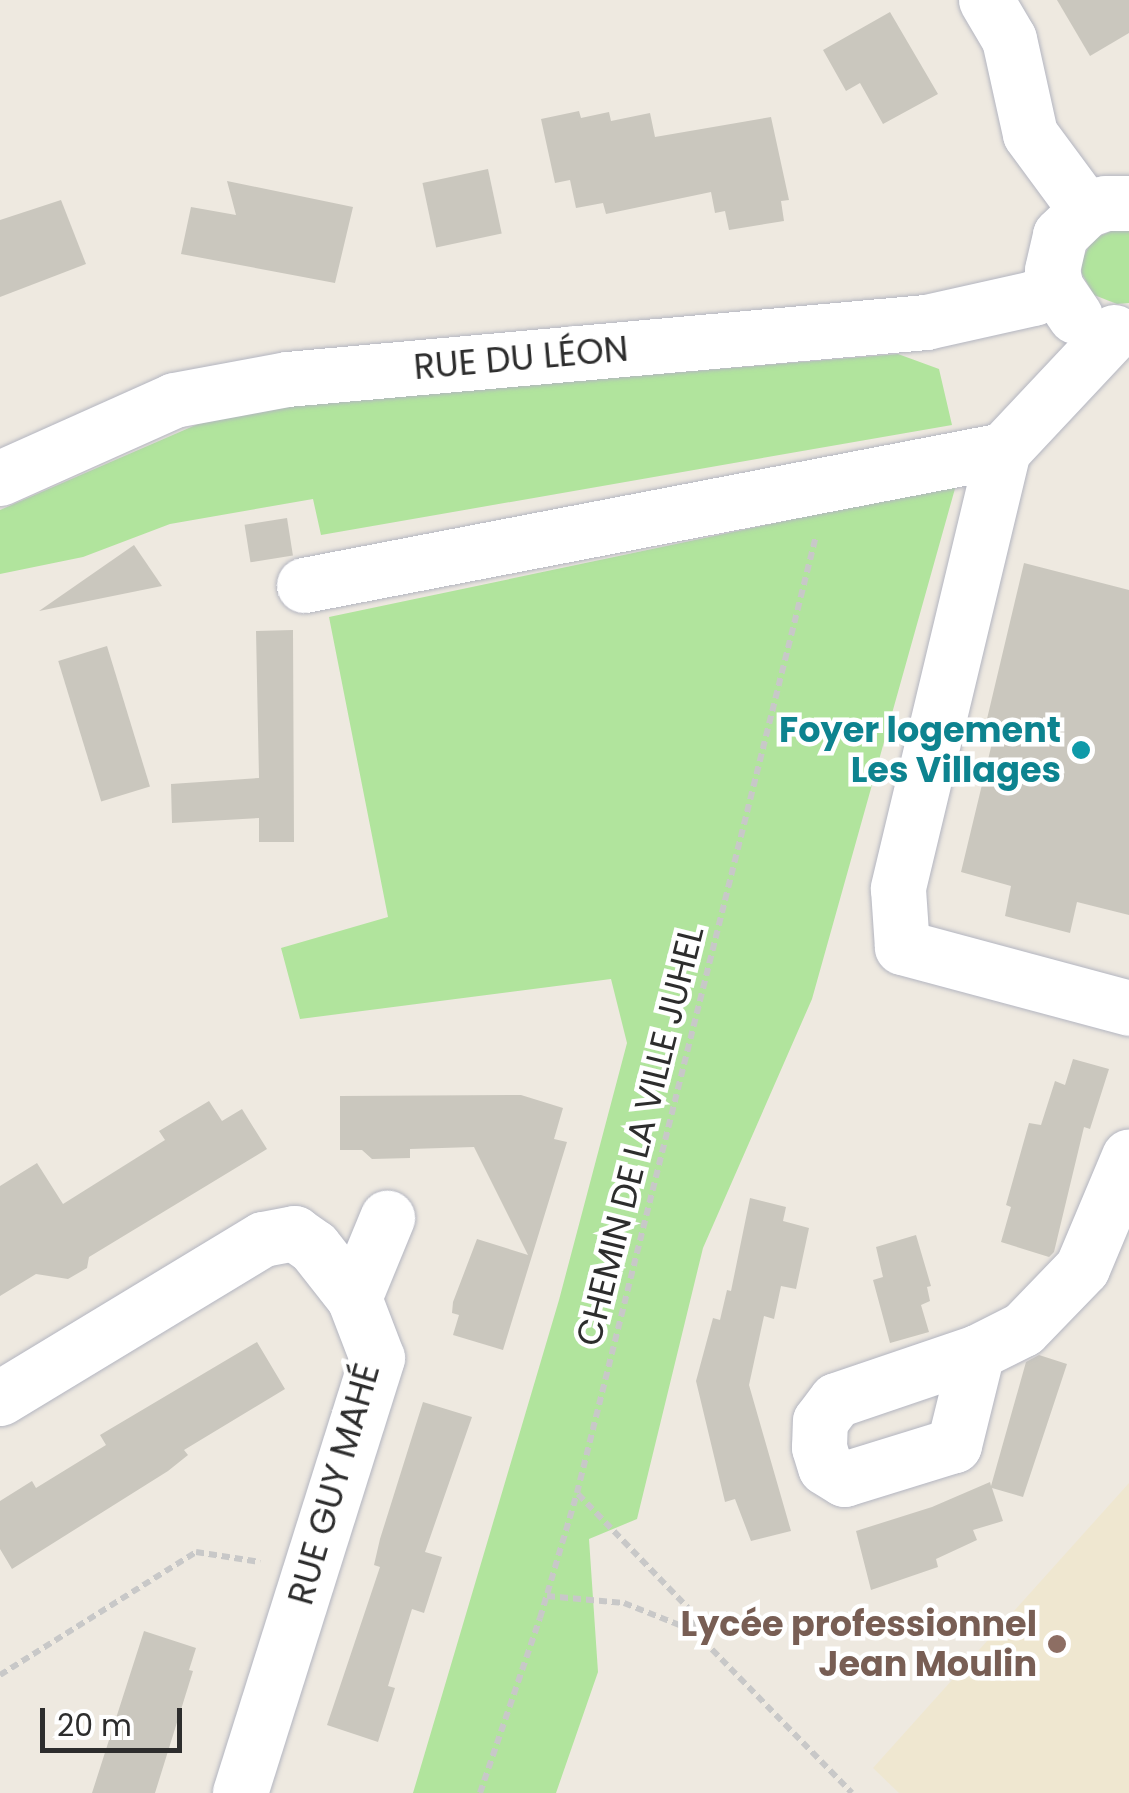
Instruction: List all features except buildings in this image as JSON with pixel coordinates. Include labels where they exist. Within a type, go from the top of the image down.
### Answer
[{"type":"street","points":[[986,0],[1009,39],[1030,134],[1108,207],[1072,220],[1054,252],[1056,288],[1078,318],[1121,331],[1002,450],[898,889],[902,947],[1129,1008]]},
{"type":"street","name":"RUE DU LÉON","points":[[0,478],[174,400],[287,379],[926,322],[1033,298],[1056,288]]},
{"type":"street","points":[[304,584],[1002,450]]},
{"type":"street","points":[[977,1352],[1022,1328],[1082,1268],[1129,1156]]},
{"type":"street","points":[[354,1298],[386,1218]]},
{"type":"street","name":"RUE GUY MAHÉ","points":[[0,1398],[263,1239],[294,1233],[314,1247],[354,1298],[378,1358],[240,1793]]},
{"type":"path","name":"CHEMIN DE LA VILLE JUHEL","points":[[480,1793],[547,1596],[577,1493],[828,486]]},
{"type":"path","points":[[577,1493],[688,1608],[694,1630]]},
{"type":"path","points":[[0,1675],[196,1552],[310,1570]]},
{"type":"path","points":[[547,1596],[624,1603],[694,1630],[852,1793]]},
{"type":"shaded area","name":"Lycée professionnel Jean Moulin","points":[[1129,1483],[1129,1793],[899,1793],[873,1768]]},
{"type":"green space","points":[[1116,229],[1129,231],[1129,303],[1117,304],[1094,295],[1082,274],[1081,261],[1093,239]]},
{"type":"green space","points":[[898,354],[939,369],[952,425],[321,535],[313,499],[170,524],[83,557],[0,574],[0,510],[205,421],[296,404]]},
{"type":"green space","points":[[956,485],[812,999],[703,1248],[637,1519],[589,1539],[598,1672],[556,1793],[413,1793],[559,1300],[627,1043],[611,979],[300,1019],[281,948],[388,917],[329,617]]},
{"type":"place","name":"Foyer logement Les Villages","points":[[1081,750]]},
{"type":"place","name":"Lycée professionnel Jean Moulin","points":[[1057,1644]]}]
